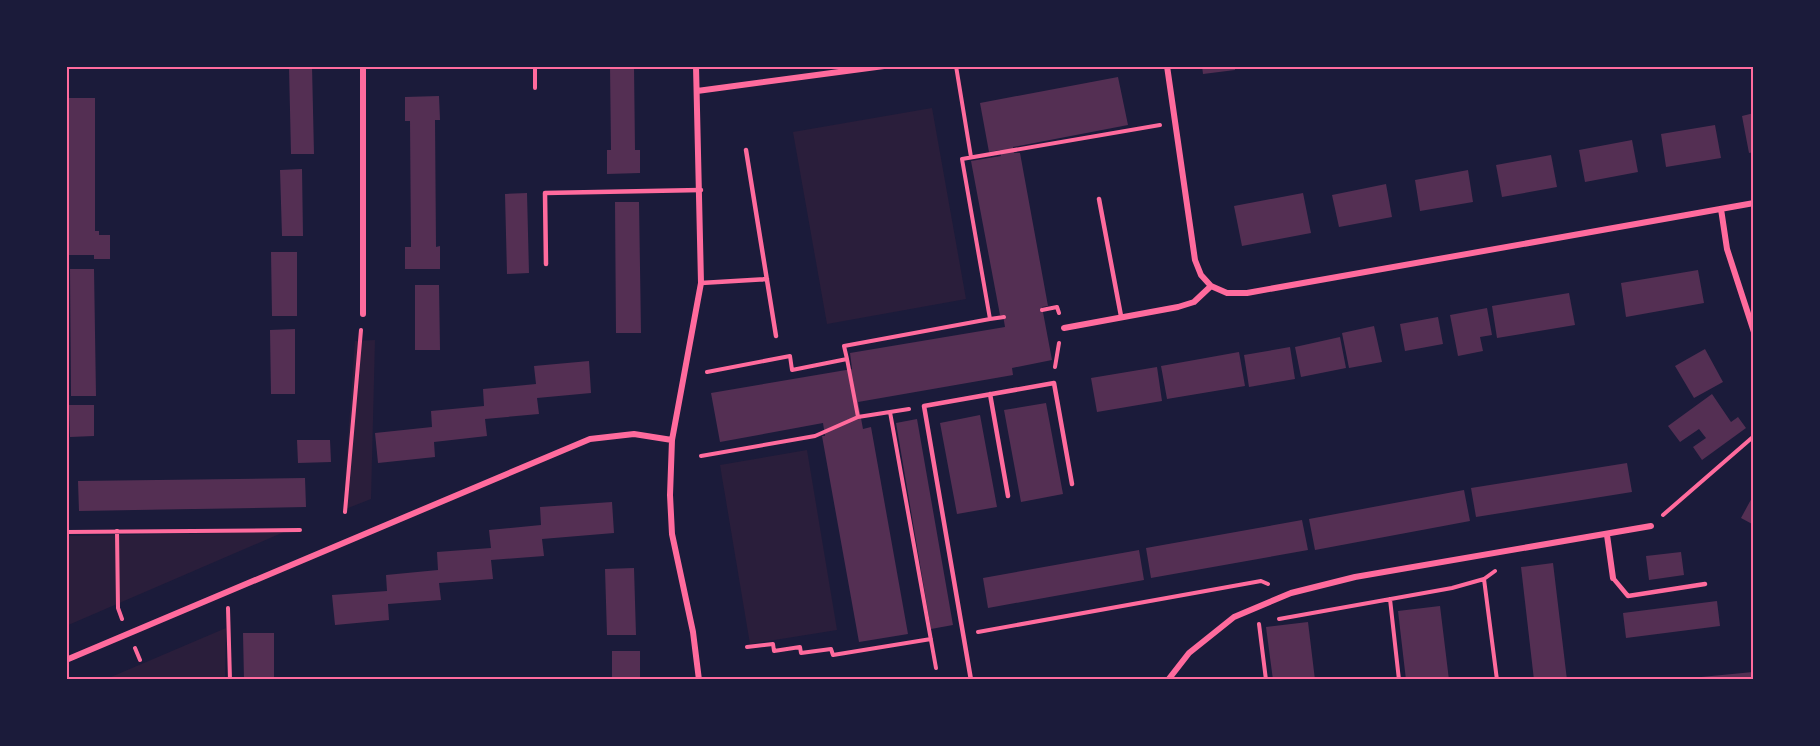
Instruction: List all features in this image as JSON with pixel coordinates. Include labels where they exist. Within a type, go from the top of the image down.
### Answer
[{"type":"street","points":[[363,66],[363,314]]},
{"type":"street","points":[[696,66],[701,190],[701,283],[672,440],[670,495],[672,534],[693,632],[699,680]]},
{"type":"street","points":[[697,91],[884,66]]},
{"type":"street","points":[[1167,66],[1195,260],[1201,275],[1211,286],[1227,293],[1247,293],[1754,203]]},
{"type":"street","points":[[1721,209],[1727,249],[1754,332]]},
{"type":"street","points":[[1064,328],[1194,302],[1211,286]]},
{"type":"street","points":[[66,660],[590,439],[634,434],[672,440]]},
{"type":"street","points":[[1168,680],[1189,653],[1234,617],[1291,593],[1354,578],[1651,526]]},
{"type":"street","points":[[1606,535],[1613,578]]},
{"type":"lane","points":[[746,150],[776,336]]},
{"type":"lane","points":[[546,264],[545,193],[701,190]]},
{"type":"lane","points":[[1099,199],[1120,316]]},
{"type":"lane","points":[[701,283],[767,279]]},
{"type":"lane","points":[[971,680],[924,406],[1054,383],[1072,484]]},
{"type":"lane","points":[[990,394],[1008,496]]},
{"type":"lane","points":[[1613,578],[1628,596],[1705,584]]},
{"type":"path","points":[[535,66],[535,88]]},
{"type":"path","points":[[956,66],[971,157]]},
{"type":"path","points":[[990,319],[962,159],[1176,122]]},
{"type":"path","points":[[345,512],[363,314]]},
{"type":"path","points":[[858,417],[844,346],[1004,317]]},
{"type":"path","points":[[1054,383],[1056,355],[1064,328]]},
{"type":"path","points":[[707,372],[790,356],[792,370],[847,358]]},
{"type":"path","points":[[701,456],[815,436],[858,417],[924,406]]},
{"type":"path","points":[[890,412],[936,668]]},
{"type":"path","points":[[1651,526],[1754,436]]},
{"type":"path","points":[[66,532],[300,530]]},
{"type":"path","points":[[117,531],[118,608],[128,634]]},
{"type":"path","points":[[1252,625],[1484,579],[1525,548]]},
{"type":"path","points":[[1484,579],[1497,680]]},
{"type":"path","points":[[963,635],[1261,581],[1291,593]]},
{"type":"path","points":[[226,592],[230,680]]},
{"type":"path","points":[[1390,599],[1399,680]]},
{"type":"path","points":[[1259,623],[1266,680]]},
{"type":"path","points":[[747,647],[773,644],[774,651],[800,647],[801,653],[831,649],[833,655],[931,639]]},
{"type":"shaded area","points":[[932,108],[966,299],[827,324],[793,132]]},
{"type":"shaded area","points":[[375,340],[371,499],[343,510],[355,341]]},
{"type":"shaded area","points":[[807,450],[837,630],[750,644],[720,465]]},
{"type":"shaded area","points":[[284,532],[66,626],[66,536]]},
{"type":"shaded area","points":[[226,628],[225,680],[104,680]]},
{"type":"building","points":[[289,66],[312,66],[314,154],[291,154]]},
{"type":"building","points":[[610,66],[634,66],[635,150],[640,150],[640,173],[607,174],[607,150],[611,150]]},
{"type":"building","points":[[1202,66],[1235,66],[1235,70],[1203,74]]},
{"type":"building","points":[[1118,77],[1128,125],[1013,147],[1014,153],[1020,153],[1048,306],[1042,307],[1052,360],[1012,368],[1013,375],[858,402],[863,429],[871,427],[908,634],[859,642],[822,436],[825,436],[823,423],[720,442],[711,393],[852,369],[850,353],[1005,327],[1003,315],[1000,315],[971,161],[1001,156],[1000,150],[989,152],[980,103]]},
{"type":"building","points":[[439,96],[440,120],[435,120],[436,247],[440,246],[440,269],[405,269],[405,247],[411,247],[410,121],[405,121],[405,97]]},
{"type":"building","points":[[69,98],[95,98],[95,231],[99,231],[99,235],[110,235],[110,259],[94,259],[94,255],[66,255],[66,232],[69,232]]},
{"type":"building","points":[[1754,113],[1754,152],[1749,153],[1742,116]]},
{"type":"building","points":[[1715,125],[1721,158],[1666,167],[1661,134]]},
{"type":"building","points":[[1632,140],[1638,172],[1585,182],[1579,150]]},
{"type":"building","points":[[1551,155],[1557,187],[1502,197],[1496,165]]},
{"type":"building","points":[[302,169],[303,236],[282,236],[280,170]]},
{"type":"building","points":[[1468,170],[1473,202],[1420,211],[1415,180]]},
{"type":"building","points":[[1386,184],[1392,217],[1339,227],[1332,195]]},
{"type":"building","points":[[527,193],[529,273],[507,274],[505,194]]},
{"type":"building","points":[[1303,193],[1311,233],[1242,246],[1234,206]]},
{"type":"building","points":[[615,202],[639,202],[641,333],[616,333]]},
{"type":"building","points":[[271,252],[297,252],[297,316],[272,316]]},
{"type":"building","points":[[70,269],[94,269],[96,396],[71,396]]},
{"type":"building","points":[[1698,270],[1704,303],[1626,317],[1621,283]]},
{"type":"building","points":[[415,285],[439,285],[440,350],[415,350]]},
{"type":"building","points":[[1569,293],[1575,325],[1497,338],[1492,306]]},
{"type":"building","points":[[1487,308],[1492,335],[1480,337],[1483,351],[1458,356],[1450,315]]},
{"type":"building","points":[[1438,317],[1443,344],[1405,351],[1400,324]]},
{"type":"building","points":[[1374,326],[1382,362],[1349,368],[1342,333]]},
{"type":"building","points":[[295,329],[295,394],[271,394],[270,330]]},
{"type":"building","points":[[1340,337],[1346,368],[1301,377],[1295,347]]},
{"type":"building","points":[[1290,347],[1295,379],[1249,387],[1244,355]]},
{"type":"building","points":[[1705,349],[1723,382],[1694,398],[1675,366]]},
{"type":"building","points":[[1239,352],[1245,386],[1167,399],[1161,366]]},
{"type":"building","points":[[589,361],[591,393],[537,398],[539,414],[485,419],[487,436],[434,442],[435,457],[378,463],[375,433],[432,427],[431,411],[484,406],[483,389],[536,384],[534,366]]},
{"type":"building","points":[[1157,367],[1162,401],[1097,412],[1091,378]]},
{"type":"building","points":[[1712,394],[1731,422],[1738,417],[1746,428],[1702,460],[1693,447],[1706,438],[1699,429],[1680,442],[1668,426]]},
{"type":"building","points":[[1046,403],[1063,494],[1021,502],[1004,410]]},
{"type":"building","points":[[69,405],[94,405],[94,436],[70,437]]},
{"type":"building","points":[[980,415],[997,507],[957,514],[940,423]]},
{"type":"building","points":[[917,419],[953,625],[931,629],[896,423]]},
{"type":"building","points":[[297,440],[330,440],[331,462],[298,463]]},
{"type":"building","points":[[1627,463],[1632,492],[1476,517],[1471,488]]},
{"type":"building","points":[[305,478],[306,507],[79,511],[78,481]]},
{"type":"building","points":[[1464,490],[1470,521],[1315,550],[1309,519]]},
{"type":"building","points":[[1754,494],[1754,525],[1741,518]]},
{"type":"building","points":[[612,502],[614,533],[542,539],[544,556],[491,560],[493,579],[439,583],[441,600],[388,604],[389,620],[335,625],[332,595],[387,591],[386,575],[438,570],[437,552],[491,548],[489,530],[541,525],[540,507]]},
{"type":"building","points":[[1302,520],[1308,550],[1151,578],[1146,548]]},
{"type":"building","points":[[1139,550],[1144,580],[988,608],[983,578]]},
{"type":"building","points":[[1681,552],[1684,575],[1649,580],[1646,556]]},
{"type":"building","points":[[1553,563],[1567,680],[1534,680],[1521,567]]},
{"type":"building","points":[[634,568],[636,635],[607,635],[605,569]]},
{"type":"building","points":[[1717,601],[1720,626],[1626,638],[1623,613]]},
{"type":"building","points":[[1440,606],[1449,680],[1406,680],[1398,611]]},
{"type":"building","points":[[1308,622],[1315,680],[1273,680],[1266,627]]},
{"type":"building","points":[[243,633],[274,633],[274,680],[244,680]]},
{"type":"building","points":[[612,651],[640,651],[640,680],[612,680]]},
{"type":"building","points":[[1753,672],[1754,680],[1691,680],[1691,678]]}]
